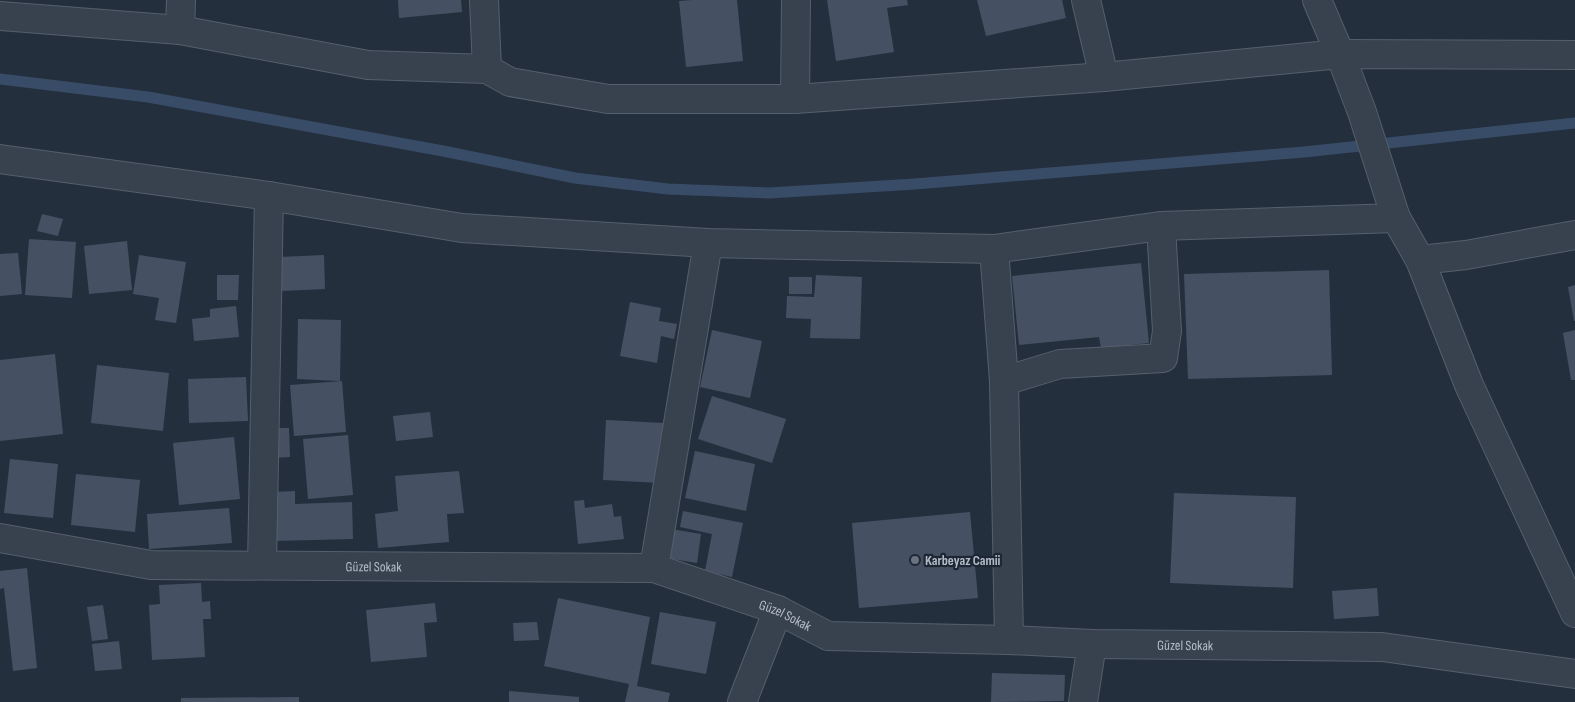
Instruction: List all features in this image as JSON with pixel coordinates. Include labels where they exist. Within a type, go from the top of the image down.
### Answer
[{"type":"street","points":[[180,0],[180,30]]},
{"type":"street","points":[[484,0],[487,69]]},
{"type":"street","points":[[795,99],[796,0]]},
{"type":"street","points":[[1086,0],[1104,77]]},
{"type":"street","points":[[1317,0],[1362,112],[1396,218],[1420,260],[1469,385],[1575,613]]},
{"type":"street","points":[[0,16],[180,30],[368,65],[487,69],[510,82],[608,99],[795,99],[1104,77],[1340,54],[1575,55]]},
{"type":"street","points":[[0,159],[269,196],[462,228],[708,243],[994,249],[1161,226],[1396,218]]},
{"type":"street","points":[[262,565],[269,196]]},
{"type":"street","points":[[1004,382],[1060,364],[1163,358],[1167,331],[1161,226]]},
{"type":"street","points":[[1420,260],[1466,255],[1575,235]]},
{"type":"street","points":[[654,568],[708,243]]},
{"type":"street","points":[[994,249],[1004,382],[1010,640]]},
{"type":"street","name":"Güzel Sokak","points":[[0,538],[151,565],[654,568],[778,610],[828,636],[1010,640],[1092,644],[1382,647],[1575,674]]},
{"type":"street","points":[[742,702],[778,610]]},
{"type":"street","points":[[1083,702],[1092,644]]},
{"type":"building","points":[[398,0],[461,0],[462,12],[399,18]]},
{"type":"building","points":[[737,0],[743,61],[686,67],[679,1]]},
{"type":"building","points":[[827,0],[907,0],[908,5],[887,8],[894,52],[836,61]]},
{"type":"building","points":[[977,0],[1062,0],[1066,18],[986,36]]},
{"type":"building","points":[[42,214],[63,219],[58,236],[37,231]]},
{"type":"building","points":[[29,239],[76,242],[72,298],[25,295]]},
{"type":"building","points":[[127,241],[132,290],[89,294],[84,246]]},
{"type":"building","points":[[18,253],[22,294],[0,296],[0,254]]},
{"type":"building","points":[[139,255],[186,262],[176,323],[155,320],[159,298],[133,294]]},
{"type":"building","points":[[324,255],[325,289],[281,291],[280,257]]},
{"type":"building","points":[[1141,263],[1149,343],[1101,348],[1099,337],[1019,345],[1012,276]]},
{"type":"building","points":[[1329,270],[1332,375],[1188,379],[1184,274]]},
{"type":"building","points":[[217,275],[239,275],[238,300],[217,300]]},
{"type":"building","points":[[816,275],[862,277],[860,339],[810,338],[811,319],[786,318],[787,296],[814,297]]},
{"type":"building","points":[[789,277],[812,277],[812,294],[789,294]]},
{"type":"building","points":[[1575,285],[1575,321],[1574,321],[1568,287]]},
{"type":"building","points":[[630,302],[661,308],[659,321],[677,324],[674,339],[661,336],[657,363],[620,356]]},
{"type":"building","points":[[236,306],[239,337],[194,341],[192,319],[210,317],[210,309]]},
{"type":"building","points":[[298,319],[341,320],[340,381],[297,379]]},
{"type":"building","points":[[712,330],[762,341],[750,398],[700,387]]},
{"type":"building","points":[[1575,330],[1575,380],[1571,380],[1563,333]]},
{"type":"building","points":[[55,354],[63,434],[0,441],[0,360]]},
{"type":"building","points":[[97,365],[169,373],[163,431],[91,423]]},
{"type":"building","points":[[246,377],[248,421],[189,423],[188,379]]},
{"type":"building","points":[[342,381],[346,432],[294,436],[290,385]]},
{"type":"building","points":[[712,396],[786,419],[772,463],[698,439]]},
{"type":"building","points":[[430,412],[433,437],[396,441],[393,416]]},
{"type":"building","points":[[606,420],[664,423],[661,483],[603,480]]},
{"type":"building","points":[[270,428],[289,428],[290,457],[271,458]]},
{"type":"building","points":[[348,435],[353,495],[308,499],[303,439]]},
{"type":"building","points":[[234,437],[240,499],[179,505],[173,443]]},
{"type":"building","points":[[695,451],[755,464],[746,511],[685,498]]},
{"type":"building","points":[[10,459],[58,464],[53,518],[4,513]]},
{"type":"building","points":[[459,471],[464,513],[447,514],[449,542],[378,548],[375,514],[398,511],[395,476]]},
{"type":"building","points":[[76,474],[140,480],[135,532],[71,525]]},
{"type":"building","points":[[295,491],[295,504],[352,502],[353,539],[274,541],[273,492]]},
{"type":"building","points":[[1174,493],[1296,497],[1293,588],[1170,583]]},
{"type":"building","points":[[584,500],[585,508],[612,504],[614,517],[621,516],[624,539],[578,544],[574,501]]},
{"type":"building","points":[[229,508],[232,543],[149,549],[147,514]]},
{"type":"building","points":[[683,511],[743,523],[732,577],[705,571],[712,534],[680,527]]},
{"type":"building","name":"Karbeyaz Camii","points":[[970,512],[978,598],[859,608],[852,523]]},
{"type":"building","points":[[671,529],[701,534],[697,563],[666,558]]},
{"type":"building","points":[[27,568],[37,668],[13,671],[4,588],[0,589],[0,571]]},
{"type":"building","points":[[201,583],[202,602],[210,601],[211,619],[203,619],[205,657],[152,660],[149,605],[160,604],[159,585]]},
{"type":"building","points":[[1377,588],[1379,616],[1334,619],[1332,591]]},
{"type":"building","points":[[558,598],[650,617],[637,686],[670,693],[668,702],[625,702],[629,684],[544,666]]},
{"type":"building","points":[[435,603],[437,622],[424,623],[427,657],[371,662],[366,610]]},
{"type":"building","points":[[103,605],[108,639],[92,641],[87,607]]},
{"type":"building","points":[[660,612],[716,622],[706,674],[651,664]]},
{"type":"building","points":[[537,622],[539,640],[514,641],[513,623]]},
{"type":"building","points":[[119,641],[122,669],[95,671],[92,644]]},
{"type":"building","points":[[992,673],[1065,675],[1064,701],[991,702]]},
{"type":"building","points":[[509,691],[579,697],[579,702],[509,702]]},
{"type":"building","points":[[299,697],[299,702],[181,702],[181,698]]},
{"type":"waterway","points":[[0,79],[148,97],[443,151],[575,178],[668,189],[769,193],[915,184],[1304,152],[1575,123]]},
{"type":"place","name":"Karbeyaz Camii","points":[[915,560]]}]
